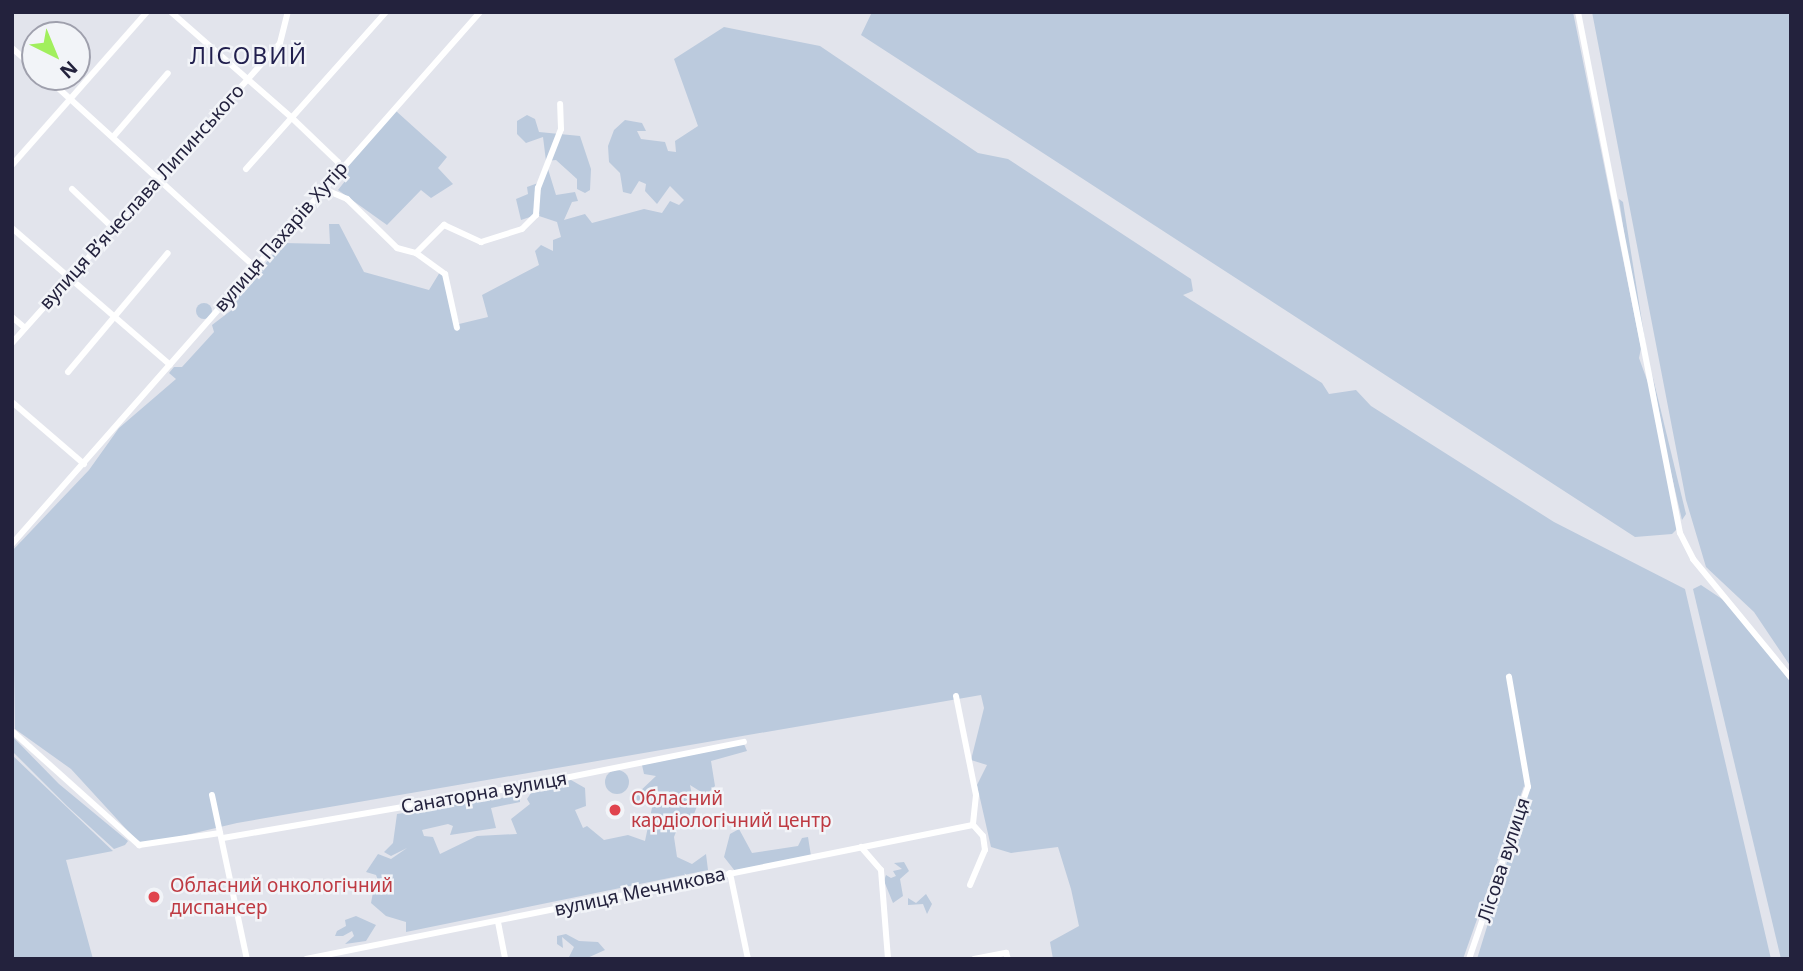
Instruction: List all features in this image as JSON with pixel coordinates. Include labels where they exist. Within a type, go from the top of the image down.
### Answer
[{"type":"street","points":[[12,165],[147,12]]},
{"type":"street","points":[[171,12],[291,117],[338,162],[339,169]]},
{"type":"street","name":"вулиця Вʼячеслава Липинського","points":[[12,343],[280,43],[288,12]]},
{"type":"street","points":[[246,169],[386,12]]},
{"type":"street","name":"вулиця Пахарів Хутір","points":[[12,544],[326,190],[339,169],[480,12]]},
{"type":"street","points":[[1578,12],[1681,533],[1693,559],[1791,678]]},
{"type":"street","points":[[113,137],[168,73]]},
{"type":"street","points":[[62,91],[256,268]]},
{"type":"street","points":[[416,253],[444,225],[481,242],[532,222],[538,188],[561,129],[560,104]]},
{"type":"street","points":[[72,190],[114,229]]},
{"type":"street","points":[[326,190],[347,199],[397,248],[416,253],[442,269],[457,328]]},
{"type":"street","points":[[12,228],[170,365]]},
{"type":"street","points":[[68,372],[168,253]]},
{"type":"street","points":[[12,317],[25,328]]},
{"type":"street","points":[[12,402],[84,464]]},
{"type":"street","name":"Лісова вулиця","points":[[1469,959],[1528,787],[1509,677]]},
{"type":"street","points":[[956,696],[976,796],[973,825],[983,835],[985,850],[970,885]]},
{"type":"street","name":"Санаторна вулиця","points":[[12,731],[119,830],[144,847],[545,782],[744,742]]},
{"type":"street","points":[[212,794],[247,959]]},
{"type":"street","name":"вулиця Мечникова","points":[[306,959],[973,825]]},
{"type":"street","points":[[861,847],[881,870],[888,959]]},
{"type":"street","points":[[730,873],[748,959]]},
{"type":"street","points":[[498,922],[505,959]]},
{"type":"street","points":[[974,959],[1007,956]]},
{"type":"shaded area","points":[[872,12],[1573,12],[1641,348],[1639,358],[1651,391],[1677,529],[1672,534],[1635,537],[861,35]]},
{"type":"shaded area","points":[[1592,12],[1791,12],[1791,667],[1754,612],[1706,567],[1686,500]]},
{"type":"shaded area","points":[[724,27],[820,46],[978,153],[1008,159],[1191,279],[1193,291],[1183,295],[1322,383],[1329,394],[1356,390],[1371,406],[1554,522],[1685,589],[1771,959],[1477,959],[1528,794],[1524,786],[1463,959],[1053,959],[1050,942],[1079,926],[1071,889],[1058,847],[1011,853],[991,847],[977,785],[987,765],[971,760],[984,708],[981,695],[237,823],[144,845],[138,842],[71,769],[15,729],[12,551],[89,470],[119,428],[176,379],[169,373],[174,367],[182,367],[214,332],[212,325],[237,306],[234,300],[283,243],[330,244],[329,224],[339,224],[364,272],[429,290],[440,272],[445,274],[459,324],[488,317],[482,295],[539,265],[535,251],[541,245],[553,251],[553,240],[561,237],[557,222],[536,215],[521,220],[516,199],[528,194],[527,187],[538,183],[548,169],[556,195],[575,192],[578,201],[572,202],[564,220],[585,214],[592,223],[644,209],[662,213],[670,201],[679,205],[684,200],[670,186],[657,204],[645,191],[646,184],[639,181],[631,194],[623,192],[620,173],[609,162],[608,146],[614,130],[625,120],[642,123],[646,131],[637,131],[641,139],[665,142],[668,151],[676,152],[675,141],[698,126],[674,59]]},
{"type":"shaded area","points":[[396,111],[447,157],[438,168],[453,184],[431,198],[421,190],[387,225],[338,190],[349,176],[341,173]]},
{"type":"shaded area","points":[[527,115],[535,119],[539,132],[580,136],[591,169],[590,190],[585,193],[577,189],[577,179],[556,160],[546,161],[543,137],[526,143],[517,134],[517,121]]},
{"type":"shaded area","points":[[1619,199],[1623,202],[1650,372],[1628,259]]},
{"type":"shaded area","points":[[204,303],[212,311],[204,319],[196,311]]},
{"type":"shaded area","points":[[1652,374],[1686,514],[1682,520],[1668,460]]},
{"type":"shaded area","points":[[1701,585],[1731,605],[1791,681],[1791,959],[1781,959],[1693,589]]},
{"type":"shaded area","points":[[12,736],[59,784],[128,841],[125,845],[114,849],[67,806],[12,751]]},
{"type":"shaded area","points":[[744,744],[747,751],[711,761],[715,786],[706,795],[690,785],[692,795],[699,801],[694,814],[681,819],[674,837],[677,857],[692,864],[706,854],[708,870],[406,932],[406,922],[386,916],[371,903],[374,887],[380,885],[376,875],[366,872],[378,854],[391,859],[407,848],[391,856],[384,852],[393,843],[397,814],[520,795],[520,802],[491,808],[496,828],[450,835],[453,826],[448,824],[422,830],[424,836],[433,837],[440,854],[477,836],[517,834],[511,819],[530,804],[527,799],[535,787],[571,780],[585,788],[586,806],[575,810],[583,828],[587,826],[604,840],[628,835],[645,841],[653,803],[635,800],[636,795],[656,776],[644,774],[642,765]]},
{"type":"shaded area","points":[[12,755],[113,851],[66,860],[93,959],[12,959]]},
{"type":"shaded area","points":[[617,770],[626,773],[629,782],[626,791],[617,794],[608,791],[605,782],[608,773]]},
{"type":"shaded area","points":[[739,829],[752,853],[798,846],[802,838],[808,837],[811,856],[735,871],[724,857],[730,834]]},
{"type":"shaded area","points":[[904,862],[909,871],[900,879],[903,896],[893,903],[884,881],[886,875],[891,878],[896,876],[893,871],[902,869],[894,863]]},
{"type":"shaded area","points":[[926,894],[932,904],[927,914],[923,904],[908,905],[908,898],[916,903]]},
{"type":"shaded area","points":[[356,916],[376,925],[366,941],[345,944],[354,936],[352,931],[343,936],[335,936],[337,931],[346,926],[345,920]]},
{"type":"shaded area","points":[[566,934],[579,941],[598,942],[605,950],[585,959],[568,959],[574,947],[562,937],[563,948],[557,944],[557,936]]},
{"type":"place","name":"Обласний кардіологічний центр","points":[[615,810]]},
{"type":"place","name":"Обласний онкологічний диспансер","points":[[154,897]]},
{"type":"district","name":"ЛІСОВИЙ","points":[[249,55]]}]
